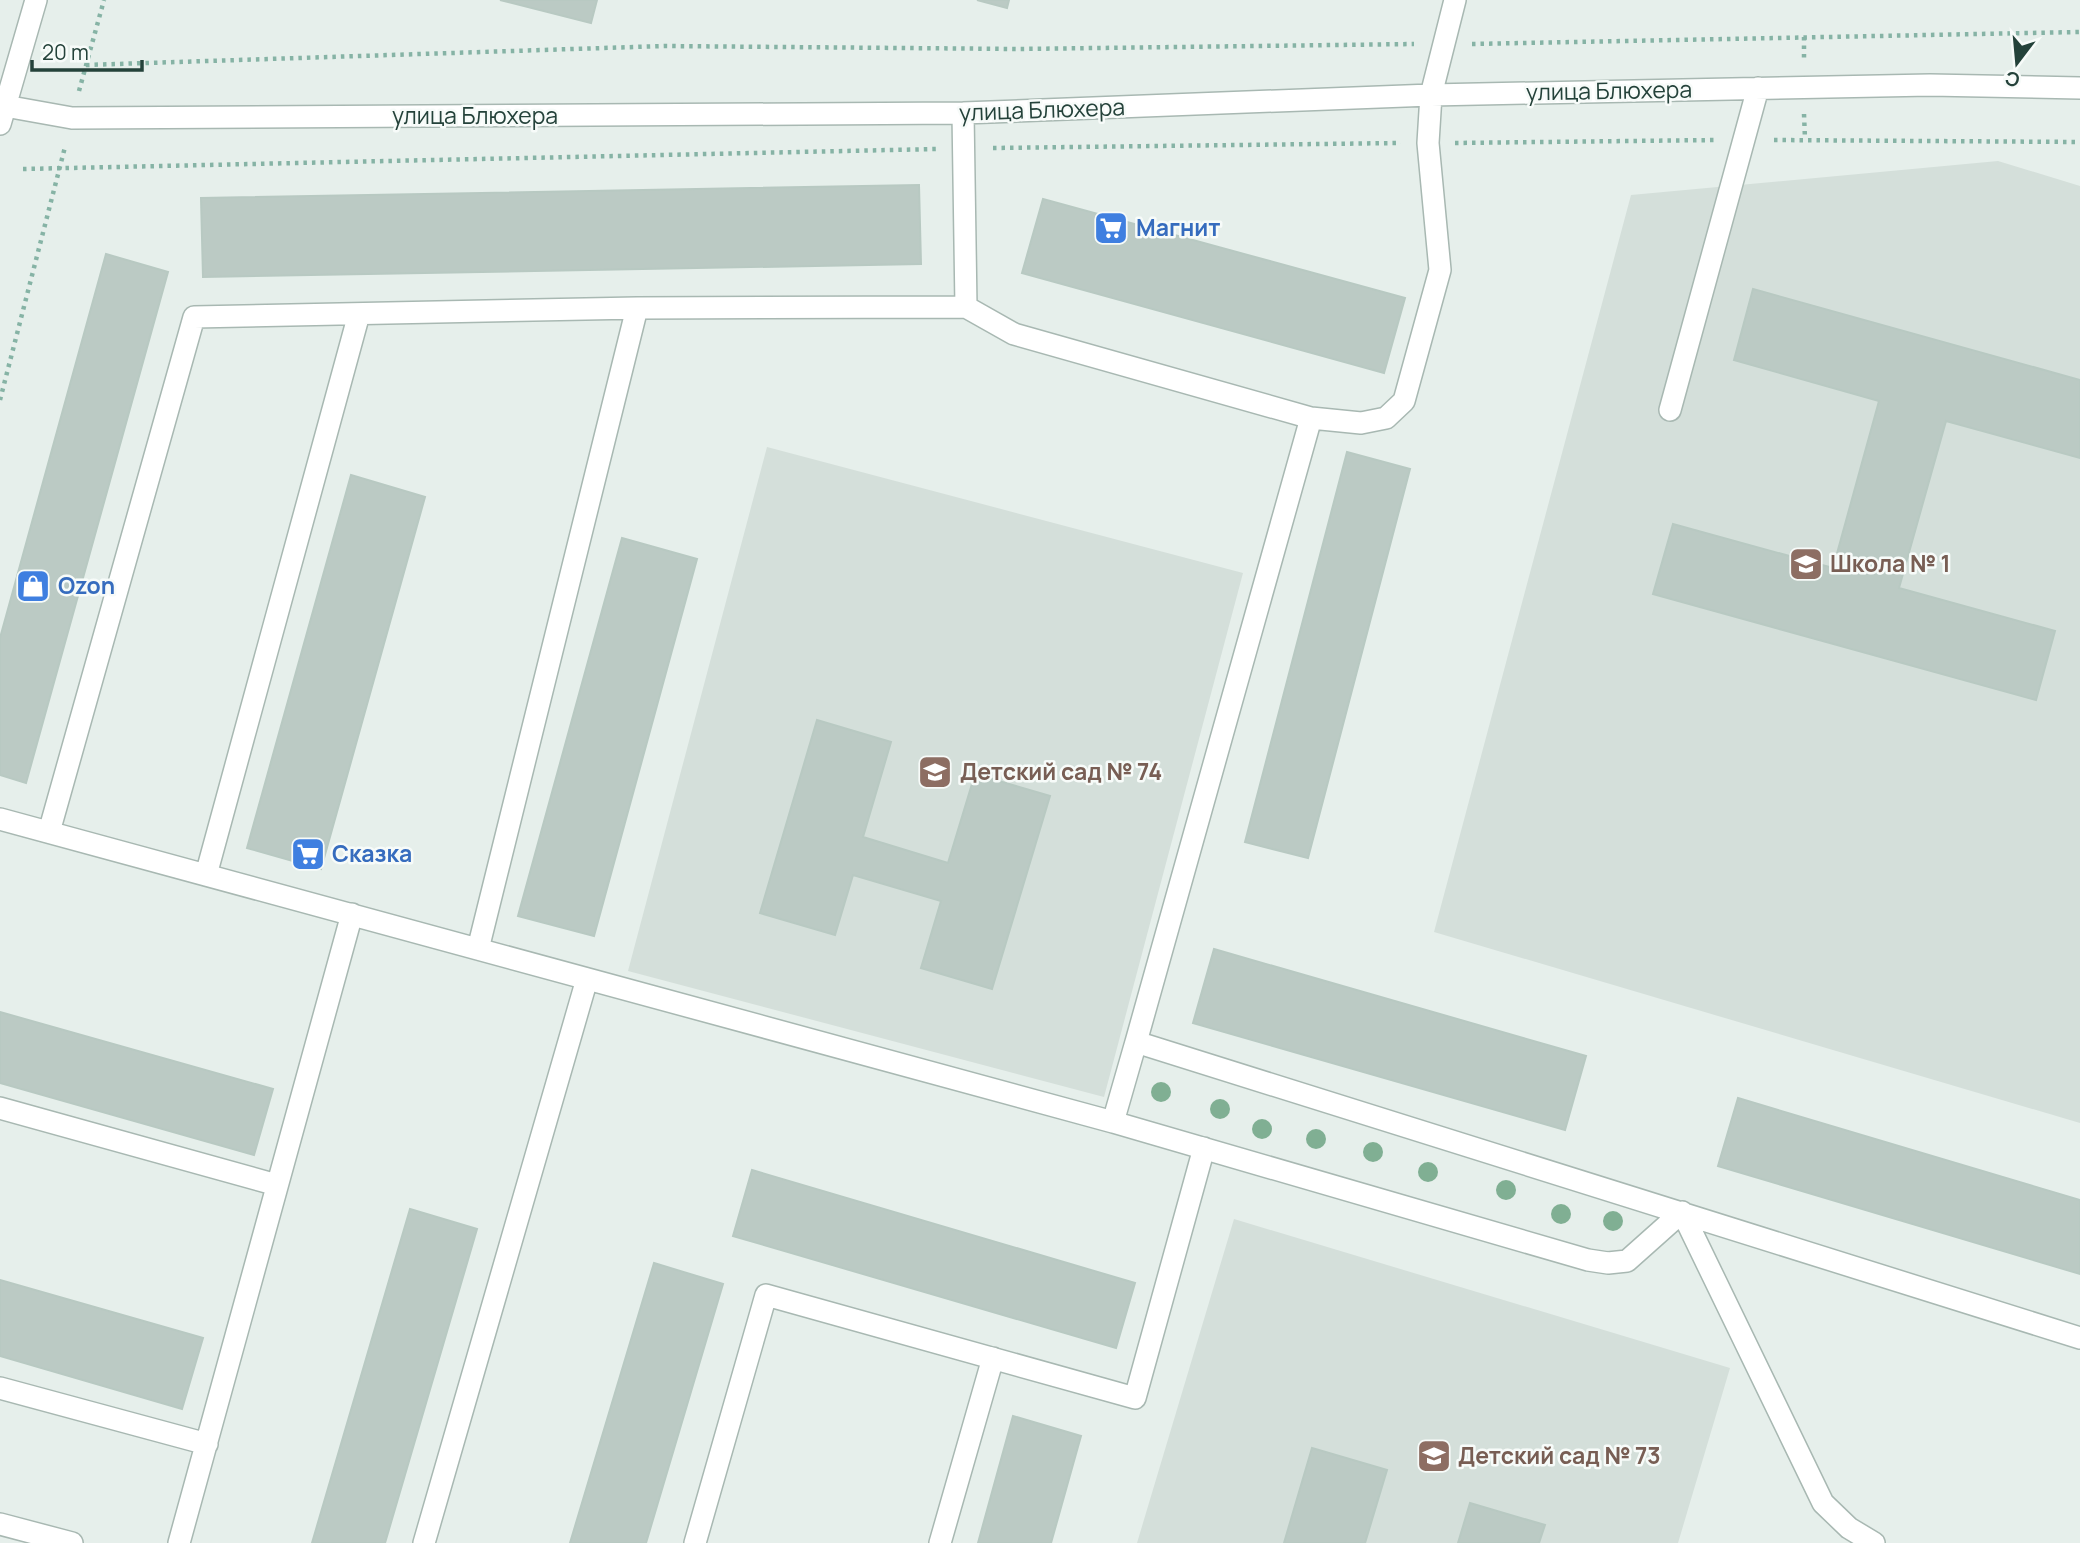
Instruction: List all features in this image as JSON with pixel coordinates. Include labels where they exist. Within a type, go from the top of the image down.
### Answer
[{"type":"street","points":[[2,115],[36,0]]},
{"type":"street","points":[[49,832],[194,317],[637,308],[966,307],[1014,334],[1311,418],[1361,423],[1386,418],[1404,401],[1440,271],[1428,143],[1431,95],[1455,0]]},
{"type":"street","name":"улица Блюхера","points":[[2,115],[72,118],[963,113],[1431,95],[1930,85],[2080,88]]},
{"type":"street","points":[[1670,410],[1758,88]]},
{"type":"street","points":[[963,113],[966,307]]},
{"type":"street","points":[[478,949],[637,308]]},
{"type":"street","points":[[206,875],[359,314]]},
{"type":"street","points":[[1113,1122],[1311,418]]},
{"type":"street","points":[[0,818],[1113,1122],[1588,1260],[1608,1263],[1627,1261],[1682,1212]]},
{"type":"street","points":[[179,1543],[352,914]]},
{"type":"street","points":[[424,1543],[587,979]]},
{"type":"street","points":[[1136,1042],[2080,1338]]},
{"type":"street","points":[[0,1108],[277,1185]]},
{"type":"street","points":[[695,1543],[766,1295],[1135,1398],[1204,1148]]},
{"type":"street","points":[[1682,1212],[1823,1503],[1849,1528],[1874,1543]]},
{"type":"street","points":[[940,1543],[993,1358]]},
{"type":"street","points":[[0,1388],[207,1444]]},
{"type":"street","points":[[0,1524],[72,1543]]},
{"type":"path","points":[[79,92],[104,0]]},
{"type":"path","points":[[86,65],[664,46],[1018,49],[2080,32]]},
{"type":"path","points":[[1804,37],[1804,62]]},
{"type":"path","points":[[1804,110],[1805,139]]},
{"type":"path","points":[[0,400],[68,136]]},
{"type":"path","points":[[23,169],[964,149],[1805,139],[2080,142]]},
{"type":"shaded area","name":"Школа № 1","points":[[1998,161],[2080,186],[2080,1123],[1434,932],[1631,195]]},
{"type":"shaded area","name":"Детский сад № 74","points":[[767,447],[1243,573],[1104,1097],[628,971]]},
{"type":"shaded area","name":"Детский сад № 73","points":[[1234,1219],[1730,1368],[1678,1543],[1137,1543]]},
{"type":"building","points":[[500,0],[597,0],[591,23]]},
{"type":"building","points":[[977,0],[1009,0],[1007,8]]},
{"type":"building","points":[[919,185],[921,264],[203,277],[201,198]]},
{"type":"building","points":[[1043,199],[1405,298],[1384,373],[1022,273]]},
{"type":"building","points":[[106,254],[168,272],[26,783],[0,775],[0,638]]},
{"type":"building","points":[[1753,289],[2080,380],[2080,458],[1946,421],[1899,588],[2055,631],[2036,700],[1653,594],[1673,524],[1833,568],[1879,401],[1734,360]]},
{"type":"building","points":[[1347,452],[1410,469],[1308,858],[1245,842]]},
{"type":"building","points":[[351,475],[425,497],[321,869],[247,848]]},
{"type":"building","points":[[622,538],[697,559],[594,936],[518,916]]},
{"type":"building","points":[[817,720],[891,742],[863,837],[948,863],[975,774],[1050,796],[992,989],[921,968],[941,901],[853,875],[835,935],[760,913]]},
{"type":"building","points":[[1214,949],[1586,1056],[1565,1130],[1193,1023]]},
{"type":"building","points":[[0,1012],[273,1089],[254,1155],[0,1083]]},
{"type":"building","points":[[1738,1098],[2080,1200],[2080,1274],[1718,1166]]},
{"type":"building","points":[[752,1170],[1135,1283],[1116,1348],[733,1236]]},
{"type":"building","points":[[410,1209],[477,1229],[385,1543],[312,1543]]},
{"type":"building","points":[[654,1263],[723,1284],[646,1543],[570,1543]]},
{"type":"building","points":[[0,1280],[203,1338],[182,1409],[0,1356]]},
{"type":"building","points":[[1013,1416],[1081,1436],[1051,1543],[978,1543]]},
{"type":"building","points":[[1312,1448],[1387,1470],[1365,1543],[1284,1543]]},
{"type":"building","points":[[1470,1503],[1545,1525],[1539,1543],[1458,1543]]},
{"type":"place","name":"Магнит","points":[[1111,228]]},
{"type":"place","name":"Школа № 1","points":[[1806,564]]},
{"type":"place","name":"Ozon","points":[[33,586]]},
{"type":"place","name":"Детский сад № 74","points":[[935,772]]},
{"type":"place","name":"Сказка","points":[[308,854]]},
{"type":"place","name":"Детский сад № 73","points":[[1434,1456]]}]
